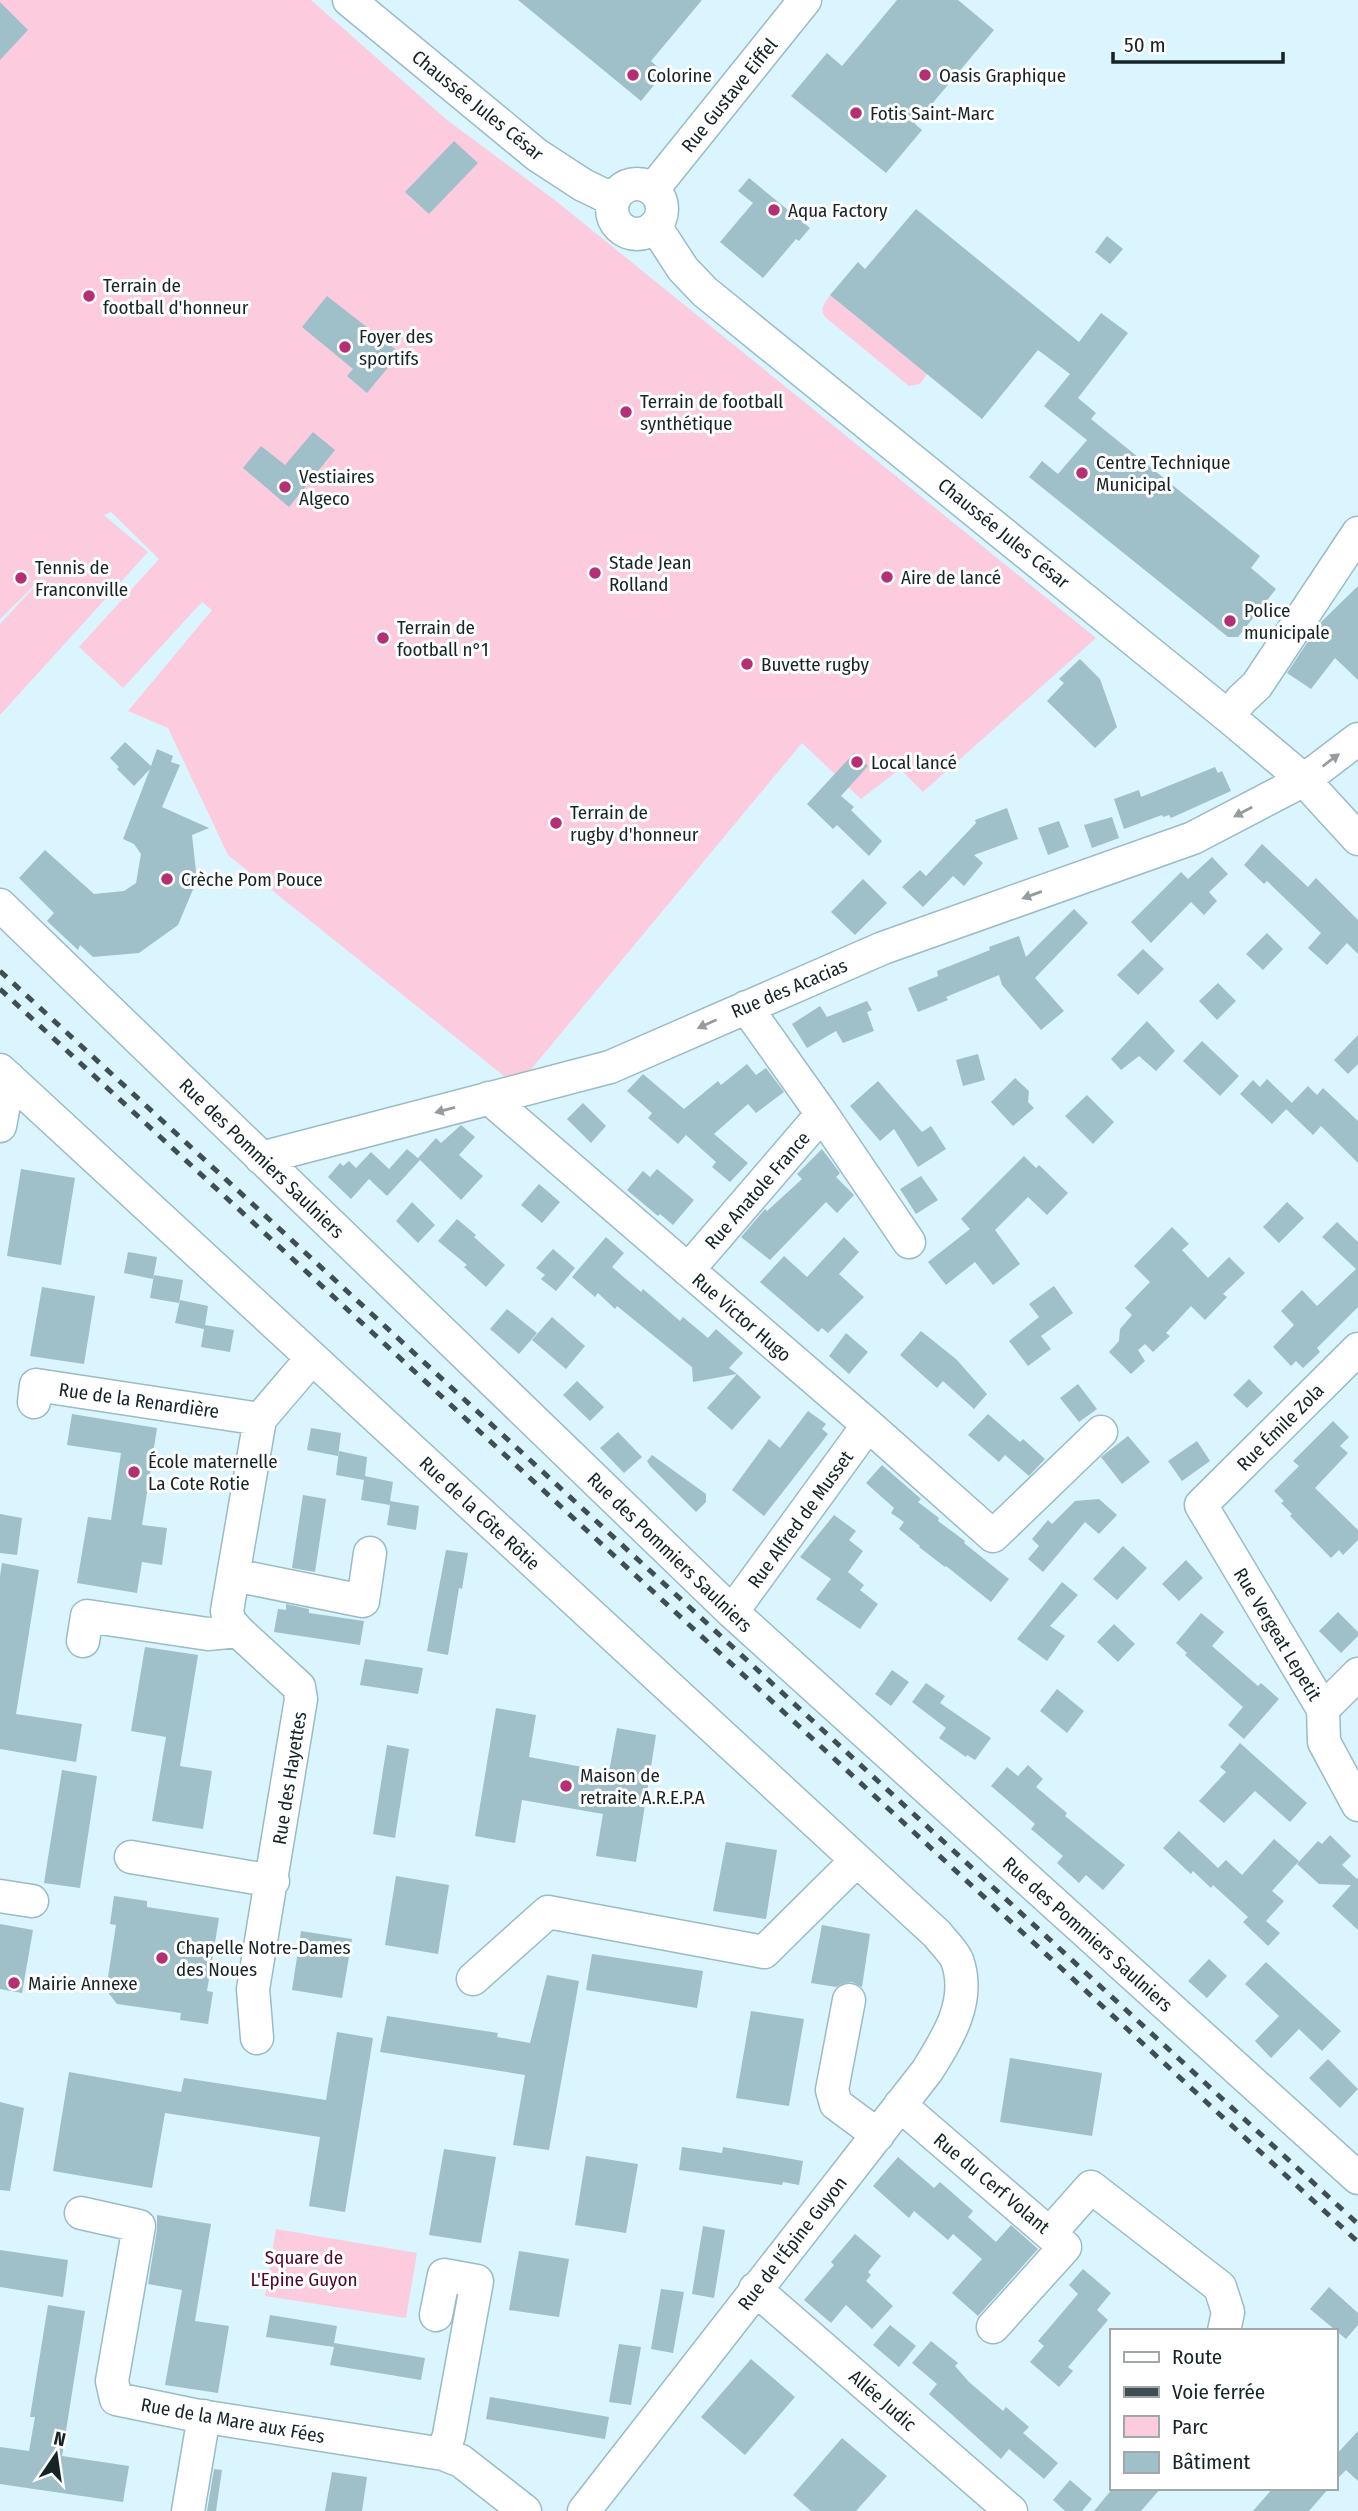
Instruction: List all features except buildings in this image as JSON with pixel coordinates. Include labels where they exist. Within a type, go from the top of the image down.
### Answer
[{"type":"street","name":"Chaussée Jules César","points":[[349,0],[537,155],[583,185],[614,200]]},
{"type":"street","name":"Rue Gustave Eiffel","points":[[653,189],[805,0]]},
{"type":"street","points":[[643,185],[653,189],[662,207],[655,226],[642,233],[620,228],[613,215],[614,200],[619,191],[628,186],[643,185]]},
{"type":"street","name":"Chaussée Jules César","points":[[655,226],[683,270],[705,292],[1230,717],[1304,780],[1358,839]]},
{"type":"street","points":[[1230,717],[1241,700],[1257,685],[1358,533]]},
{"type":"street","points":[[1304,780],[1358,739]]},
{"type":"street","name":"Rue des Acacias","points":[[261,1158],[610,1066],[883,948],[1193,838],[1304,780]]},
{"type":"street","name":"Rue des Pommiers Saulniers","points":[[0,905],[732,1612],[1358,2178]]},
{"type":"street","name":"Rue Anatole France","points":[[688,1270],[822,1114],[746,1007]]},
{"type":"street","points":[[0,1126],[4,1074]]},
{"type":"street","name":"Rue de la Côte Rôtie","points":[[4,1074],[937,1934],[957,1959]]},
{"type":"street","name":"Rue Victor Hugo","points":[[489,1098],[869,1425],[993,1536],[1101,1432]]},
{"type":"street","points":[[822,1114],[909,1242]]},
{"type":"street","name":"Rue Émile Zola","points":[[1201,1505],[1358,1349]]},
{"type":"street","points":[[238,1631],[230,1622],[227,1611],[260,1419],[312,1358]]},
{"type":"street","name":"Rue de la Renardière","points":[[34,1402],[36,1385],[260,1419]]},
{"type":"street","name":"Rue Alfred de Musset","points":[[732,1612],[869,1425]]},
{"type":"street","name":"Rue Vergeat Lepetit","points":[[1201,1505],[1323,1709],[1324,1742],[1358,1805]]},
{"type":"street","points":[[234,1575],[363,1601],[370,1553]]},
{"type":"street","points":[[83,1641],[87,1616],[208,1634],[238,1631]]},
{"type":"street","name":"Rue des Hayettes","points":[[238,1631],[299,1687],[301,1699],[253,1989],[257,2038]]},
{"type":"street","points":[[1323,1709],[1358,1674]]},
{"type":"street","points":[[131,1857],[273,1881]]},
{"type":"street","points":[[472,1979],[548,1912],[764,1952],[856,1861]]},
{"type":"street","points":[[0,1895],[32,1901]]},
{"type":"street","name":"Rue de l'Épine Guyon","points":[[584,2511],[927,2071],[956,2021],[961,1984],[957,1959]]},
{"type":"street","points":[[849,2000],[832,2090],[836,2104],[877,2135]]},
{"type":"street","name":"Rue du Cerf Volant","points":[[900,2105],[1065,2246],[993,2328]]},
{"type":"street","points":[[1051,2232],[1091,2187],[1220,2287],[1228,2312],[1224,2329]]},
{"type":"street","name":"Rue de la Mare aux Fées","points":[[81,2213],[139,2226],[112,2381],[116,2399],[204,2416],[443,2454],[461,2461],[525,2511]]},
{"type":"street","points":[[436,2315],[443,2275],[477,2281],[449,2435],[443,2454]]},
{"type":"street","name":"Allée Judic","points":[[755,2289],[1011,2511]]},
{"type":"street","points":[[188,2511],[204,2416]]},
{"type":"green space","name":"Stade Jean Rolland","points":[[0,0],[311,0],[447,120],[556,201],[1096,638],[923,792],[900,769],[861,799],[802,743],[528,1073],[504,1076],[228,855],[168,728],[128,711],[212,610],[202,602],[123,688],[79,647],[159,559],[111,512],[104,515],[148,552],[0,715],[0,624],[51,569],[0,619]]},
{"type":"green space","points":[[830,295],[927,374],[920,384],[909,386],[825,317],[823,308]]},
{"type":"green space","name":"Square de L'Epine Guyon","points":[[276,2229],[417,2253],[406,2318],[265,2296]]},
{"type":"railway","points":[[0,971],[1358,2224]]},
{"type":"railway","points":[[0,989],[1358,2242]]},
{"type":"place","name":"Colorine","points":[[633,75]]},
{"type":"place","name":"Oasis Graphique","points":[[925,75]]},
{"type":"place","name":"Fotis Saint-Marc","points":[[856,113]]},
{"type":"place","name":"Aqua Factory","points":[[774,210]]},
{"type":"place","name":"Terrain de football d'honneur","points":[[89,296]]},
{"type":"place","name":"Foyer des sportifs","points":[[345,347]]},
{"type":"place","name":"Terrain de football synthétique","points":[[626,412]]},
{"type":"place","name":"Centre Technique Municipal","points":[[1082,473]]},
{"type":"place","name":"Vestiaires Algeco","points":[[285,487]]},
{"type":"place","name":"Stade Jean Rolland","points":[[595,573]]},
{"type":"place","name":"Aire de lancé","points":[[887,577]]},
{"type":"place","name":"Tennis de Franconville","points":[[21,578]]},
{"type":"place","name":"Police municipale","points":[[1230,621]]},
{"type":"place","name":"Terrain de football n°1","points":[[383,638]]},
{"type":"place","name":"Buvette rugby","points":[[747,664]]},
{"type":"place","name":"Local lancé","points":[[857,762]]},
{"type":"place","name":"Terrain de rugby d'honneur","points":[[556,823]]},
{"type":"place","name":"Crèche Pom Pouce","points":[[167,879]]},
{"type":"place","name":"École maternelle La Cote Rotie","points":[[134,1472]]},
{"type":"place","name":"Maison de retraite A.R.E.P.A","points":[[566,1786]]},
{"type":"place","name":"Chapelle Notre-Dames des Noues","points":[[162,1958]]},
{"type":"place","name":"Mairie Annexe","points":[[14,1983]]}]
